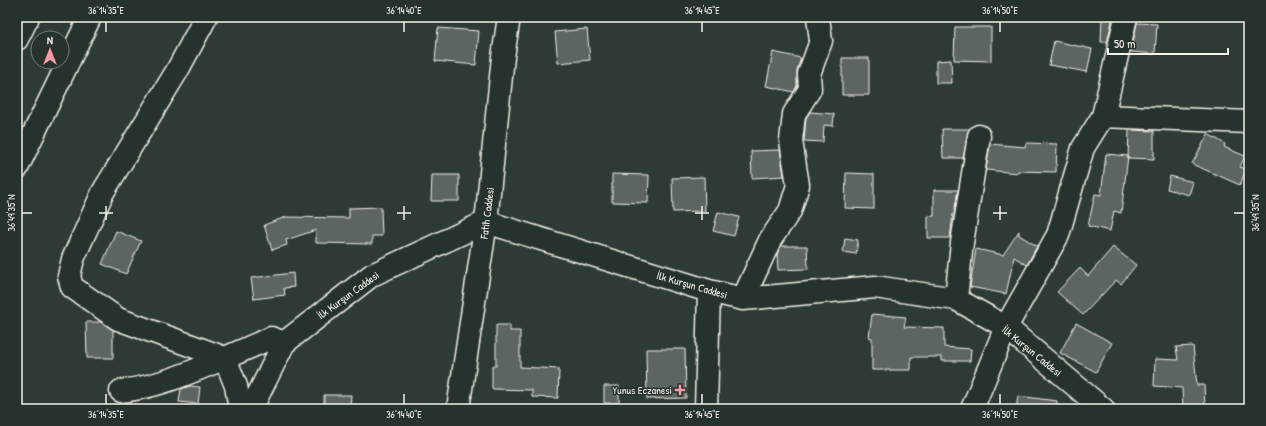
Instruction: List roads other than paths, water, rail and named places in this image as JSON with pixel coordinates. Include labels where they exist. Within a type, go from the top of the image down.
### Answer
[{"type":"main road","points":[[17,39],[28,17]]},
{"type":"main road","points":[[17,168],[90,17]]},
{"type":"main road","points":[[206,17],[177,71],[103,192],[73,259],[69,276],[72,287],[118,319],[225,358],[236,386],[240,409]]},
{"type":"main road","name":"Fatih Caddesi","points":[[458,409],[486,222],[503,57],[509,17]]},
{"type":"main road","points":[[743,299],[770,240],[790,211],[798,185],[791,141],[794,114],[810,89],[809,74],[821,41],[818,17]]},
{"type":"main road","points":[[972,409],[1006,327],[1058,235],[1083,148],[1103,116],[1126,17]]},
{"type":"main road","points":[[1103,116],[1249,122]]},
{"type":"main road","points":[[956,299],[962,243],[979,136]]},
{"type":"main road","name":"İlk Kurşun Caddesi","points":[[284,343],[372,275],[486,222],[710,291],[743,299],[875,287],[956,299],[1006,327],[1103,409]]},
{"type":"main road","points":[[706,409],[710,291]]},
{"type":"main road","points":[[121,391],[142,388],[174,380],[270,338],[284,343],[251,409]]},
{"type":"place","name":"Yunus Eczanesi","points":[[680,390]]}]
